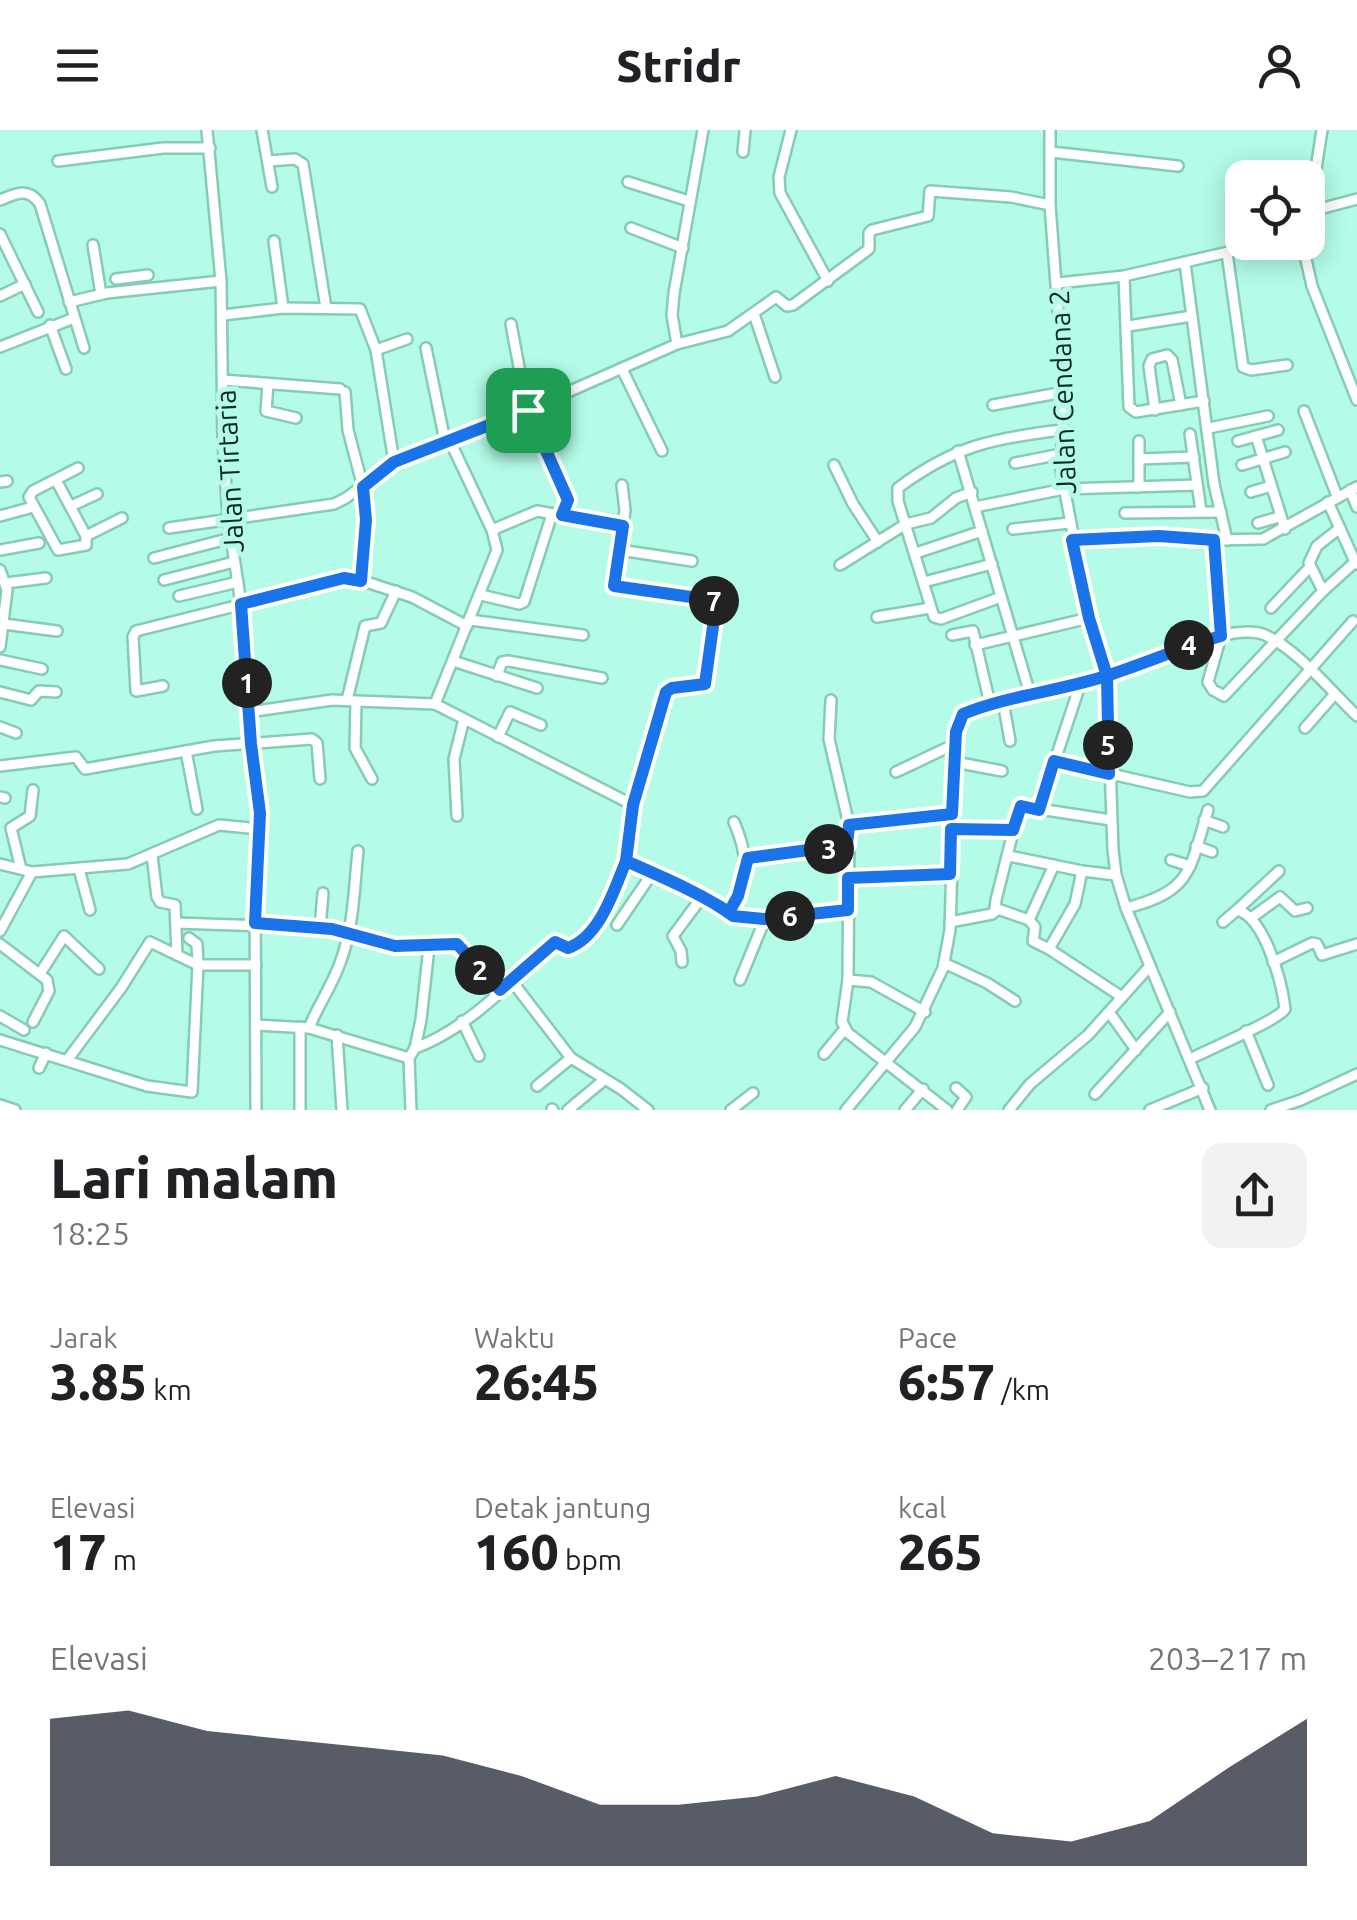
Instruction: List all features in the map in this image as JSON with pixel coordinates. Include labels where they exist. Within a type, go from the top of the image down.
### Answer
[{"type":"street","name":"Jalan Tirtaria","points":[[206,130],[221,280],[228,517],[241,604],[251,744],[259,788],[256,1110]]},
{"type":"street","points":[[262,130],[272,186]]},
{"type":"street","points":[[677,344],[672,316],[703,130]]},
{"type":"street","points":[[743,152],[745,130]]},
{"type":"street","points":[[791,130],[779,177],[780,193],[828,281]]},
{"type":"street","name":"Jalan Cendana 2","points":[[1050,130],[1050,205],[1064,392],[1064,489],[1089,618],[1107,676],[1116,874],[1126,908],[1210,1110]]},
{"type":"street","points":[[1317,160],[1322,130]]},
{"type":"street","points":[[58,161],[163,148],[210,148]]},
{"type":"street","points":[[1051,152],[1178,166]]},
{"type":"street","points":[[268,162],[294,159],[303,164],[326,308]]},
{"type":"street","points":[[628,182],[689,201]]},
{"type":"street","points":[[169,528],[324,506],[346,498],[394,462],[528,410],[677,344],[728,330],[776,298],[790,306],[869,249],[868,233],[872,230],[928,216],[930,191],[1011,197],[1050,205]]},
{"type":"street","points":[[0,200],[25,192],[40,204],[84,348]]},
{"type":"street","points":[[1325,207],[1357,199]]},
{"type":"street","points":[[631,228],[684,248]]},
{"type":"street","points":[[0,234],[38,312]]},
{"type":"street","points":[[274,241],[284,308]]},
{"type":"street","points":[[93,245],[101,294]]},
{"type":"street","points":[[1058,283],[1124,276],[1225,253]]},
{"type":"street","points":[[148,260],[149,288]]},
{"type":"street","points":[[1229,260],[1242,367],[1251,370],[1286,365]]},
{"type":"street","points":[[1306,260],[1312,286],[1357,400]]},
{"type":"street","points":[[1185,263],[1227,540]]},
{"type":"street","points":[[115,264],[117,291]]},
{"type":"street","points":[[116,279],[148,276]]},
{"type":"street","points":[[1124,276],[1129,407],[1136,412],[1204,401]]},
{"type":"street","points":[[69,302],[117,291],[221,280]]},
{"type":"street","points":[[0,296],[25,284]]},
{"type":"street","points":[[222,314],[284,308],[356,308],[364,314],[376,350],[394,462]]},
{"type":"street","points":[[754,314],[776,377]]},
{"type":"street","points":[[1128,326],[1192,316]]},
{"type":"street","points":[[0,347],[74,318]]},
{"type":"street","points":[[481,595],[524,602],[557,515],[568,500],[528,410],[510,324]]},
{"type":"street","points":[[50,325],[66,369]]},
{"type":"street","points":[[376,350],[407,340]]},
{"type":"street","points":[[426,348],[447,440],[492,530],[497,550],[435,704]]},
{"type":"street","points":[[1156,410],[1152,358],[1167,356],[1172,360],[1181,405]]},
{"type":"street","points":[[622,369],[662,450]]},
{"type":"street","points":[[224,380],[342,391],[363,487],[366,520],[361,581]]},
{"type":"street","points":[[268,384],[266,412],[296,418]]},
{"type":"street","points":[[993,405],[1064,392]]},
{"type":"street","points":[[1214,540],[1221,636],[1208,682],[1224,696],[1323,591],[1356,564],[1340,528],[1304,411]]},
{"type":"street","points":[[1209,428],[1268,416]]},
{"type":"street","points":[[1001,597],[934,617],[898,501],[898,488],[932,462],[958,451],[1062,430]]},
{"type":"street","points":[[1238,441],[1278,430]]},
{"type":"street","points":[[1190,434],[1200,511]]},
{"type":"street","points":[[1256,436],[1285,529]]},
{"type":"street","points":[[1139,441],[1139,487]]},
{"type":"street","points":[[958,451],[1030,694]]},
{"type":"street","points":[[1242,465],[1285,452]]},
{"type":"street","points":[[1015,463],[1062,454]]},
{"type":"street","points":[[1139,459],[1194,458]]},
{"type":"street","points":[[834,465],[878,542]]},
{"type":"street","points":[[56,480],[86,536],[86,546],[58,550],[33,508],[31,494],[56,480],[78,468]]},
{"type":"street","points":[[256,1025],[305,1028],[412,1053],[462,1021],[555,942],[568,948],[584,940],[595,928],[626,861],[633,805],[666,692],[705,684],[718,613],[712,600],[616,588],[612,582],[623,526],[622,484]]},
{"type":"street","points":[[975,508],[1064,489],[1198,485]]},
{"type":"street","points":[[1251,492],[1270,486]]},
{"type":"street","points":[[1072,540],[1159,536],[1263,539],[1353,488],[1357,506]]},
{"type":"street","points":[[840,565],[906,524],[931,518],[956,498],[972,492]]},
{"type":"street","points":[[71,506],[97,494]]},
{"type":"street","points":[[0,516],[33,508]]},
{"type":"street","points":[[492,530],[530,512],[623,526]]},
{"type":"street","points":[[1124,512],[1221,512]]},
{"type":"street","points":[[1258,523],[1279,516]]},
{"type":"street","points":[[86,536],[122,518]]},
{"type":"street","points":[[1013,529],[1068,523]]},
{"type":"street","points":[[1271,608],[1309,568],[1316,546],[1340,528]]},
{"type":"street","points":[[916,553],[982,531]]},
{"type":"street","points":[[154,558],[231,538]]},
{"type":"street","points":[[0,550],[38,544]]},
{"type":"street","points":[[620,550],[692,562]]},
{"type":"street","points":[[164,580],[234,562]]},
{"type":"street","points":[[924,582],[992,564]]},
{"type":"street","points":[[1309,568],[1323,591]]},
{"type":"street","points":[[0,570],[6,582],[0,640]]},
{"type":"street","points":[[6,582],[46,578]]},
{"type":"street","points":[[163,686],[136,691],[136,632],[344,578],[396,591],[468,623],[583,635]]},
{"type":"street","points":[[179,596],[238,582]]},
{"type":"street","points":[[372,779],[354,748],[352,701],[365,626],[382,623],[396,591]]},
{"type":"street","points":[[877,617],[930,608]]},
{"type":"street","points":[[976,645],[1089,618]]},
{"type":"street","points":[[1054,761],[1195,793],[1202,791],[1353,621]]},
{"type":"street","points":[[4,624],[57,631]]},
{"type":"street","points":[[952,635],[970,630],[990,704]]},
{"type":"street","points":[[846,1110],[925,1012],[944,963],[950,922],[954,762],[960,718],[990,704],[1107,676],[1178,648],[1221,636],[1260,633],[1276,641],[1355,710]]},
{"type":"street","points":[[0,660],[42,669]]},
{"type":"street","points":[[497,676],[502,662],[508,660],[602,678]]},
{"type":"street","points":[[453,661],[537,688]]},
{"type":"street","points":[[1039,810],[1081,682]]},
{"type":"street","points":[[0,692],[30,700],[39,691],[56,692]]},
{"type":"street","points":[[1304,728],[1334,695]]},
{"type":"street","points":[[831,700],[830,739],[849,825],[844,1030],[947,1110]]},
{"type":"street","points":[[248,712],[293,704],[352,701],[435,704],[633,805]]},
{"type":"street","points":[[1003,701],[1010,741]]},
{"type":"street","points":[[498,737],[510,712],[541,725]]},
{"type":"street","points":[[457,816],[454,759],[464,719]]},
{"type":"street","points":[[0,727],[16,733]]},
{"type":"street","points":[[0,766],[76,757],[85,768],[186,751],[314,740],[320,779]]},
{"type":"street","points":[[896,772],[955,744]]},
{"type":"street","points":[[186,751],[197,809]]},
{"type":"street","points":[[954,762],[1002,771]]},
{"type":"street","points":[[0,931],[26,870],[11,828],[31,814],[33,790]]},
{"type":"street","points":[[998,910],[996,900],[1021,806],[1111,820]]},
{"type":"street","points":[[849,825],[952,814]]},
{"type":"street","points":[[1126,908],[1164,896],[1185,878],[1206,815],[1223,828]]},
{"type":"street","points":[[729,912],[738,896],[748,858],[734,822]]},
{"type":"street","points":[[0,864],[26,870],[134,863],[219,825],[260,829]]},
{"type":"street","points":[[951,829],[1013,830]]},
{"type":"street","points":[[748,858],[847,845]]},
{"type":"street","points":[[1196,846],[1212,852]]},
{"type":"street","points":[[300,1110],[305,1028],[334,977],[350,935],[358,850]]},
{"type":"street","points":[[152,855],[157,897],[160,902],[175,905],[177,954]]},
{"type":"street","points":[[1009,856],[1116,874]]},
{"type":"street","points":[[1171,860],[1202,876]]},
{"type":"street","points":[[626,861],[740,918],[848,910]]},
{"type":"street","points":[[1029,920],[1054,865]]},
{"type":"street","points":[[78,869],[90,910]]},
{"type":"street","points":[[1049,949],[1074,904],[1082,871]]},
{"type":"street","points":[[1223,922],[1279,872]]},
{"type":"street","points":[[848,878],[950,874]]},
{"type":"street","points":[[617,925],[651,875]]},
{"type":"street","points":[[320,928],[323,893]]},
{"type":"street","points":[[682,962],[673,936],[702,897]]},
{"type":"street","points":[[1251,918],[1280,897],[1295,911],[1308,908]]},
{"type":"street","points":[[950,922],[998,910],[1029,920],[1035,927],[1033,941],[1122,997]]},
{"type":"street","points":[[1190,1059],[1278,1018],[1285,1009],[1274,962],[1251,918],[1237,910]]},
{"type":"street","points":[[740,980],[764,919]]},
{"type":"street","points":[[177,923],[320,928],[395,946],[457,944],[500,990]]},
{"type":"street","points":[[41,972],[64,936],[99,969]]},
{"type":"street","points":[[0,1040],[147,1086],[192,1092],[198,944],[189,938]]},
{"type":"street","points":[[68,1059],[150,942],[198,965],[256,965]]},
{"type":"street","points":[[1274,962],[1312,943],[1317,944],[1322,955],[1357,944]]},
{"type":"street","points":[[0,944],[41,972],[50,988],[33,1022]]},
{"type":"street","points":[[411,1110],[412,1053],[427,984],[429,946]]},
{"type":"street","points":[[944,963],[1015,1001]]},
{"type":"street","points":[[1009,1110],[1030,1084],[1078,1044],[1150,966]]},
{"type":"street","points":[[512,980],[571,1058],[648,1110]]},
{"type":"street","points":[[848,980],[870,982],[925,1012]]},
{"type":"street","points":[[1109,1012],[1136,1050]]},
{"type":"street","points":[[1095,1094],[1170,1012]]},
{"type":"street","points":[[0,1016],[24,1030]]},
{"type":"street","points":[[462,1021],[480,1056]]},
{"type":"street","points":[[824,1054],[844,1030]]},
{"type":"street","points":[[1246,1031],[1268,1084]]},
{"type":"street","points":[[337,1034],[342,1110]]},
{"type":"street","points":[[40,1068],[46,1053]]},
{"type":"street","points":[[537,1086],[571,1058]]},
{"type":"street","points":[[1270,1110],[1357,1074]]},
{"type":"street","points":[[568,1110],[604,1080]]},
{"type":"street","points":[[956,1088],[966,1097],[957,1110]]},
{"type":"street","points":[[1150,1110],[1202,1088]]},
{"type":"street","points":[[906,1110],[923,1089]]},
{"type":"street","points":[[731,1110],[753,1093]]},
{"type":"street","points":[[0,1105],[16,1110]]},
{"type":"route","points":[[528,410],[394,462],[363,487],[366,520],[361,581],[344,578],[241,604],[251,744],[259,788],[255,923],[332,929],[376,943],[410,948],[457,944],[500,990],[555,942],[568,948],[584,940],[595,928],[626,861],[651,875],[702,897],[729,912],[738,896],[748,858],[847,845],[849,825],[952,814],[956,732],[963,714],[1107,676],[1221,636],[1214,540],[1159,536],[1072,540],[1107,676],[1109,774],[1054,761],[1039,810],[1021,806],[1013,830],[951,829],[950,874],[848,878],[848,910],[764,919],[733,916],[702,897],[626,861],[633,805],[666,692],[705,684],[718,613],[715,602],[614,586],[623,526],[562,515],[568,500],[528,410]]}]
